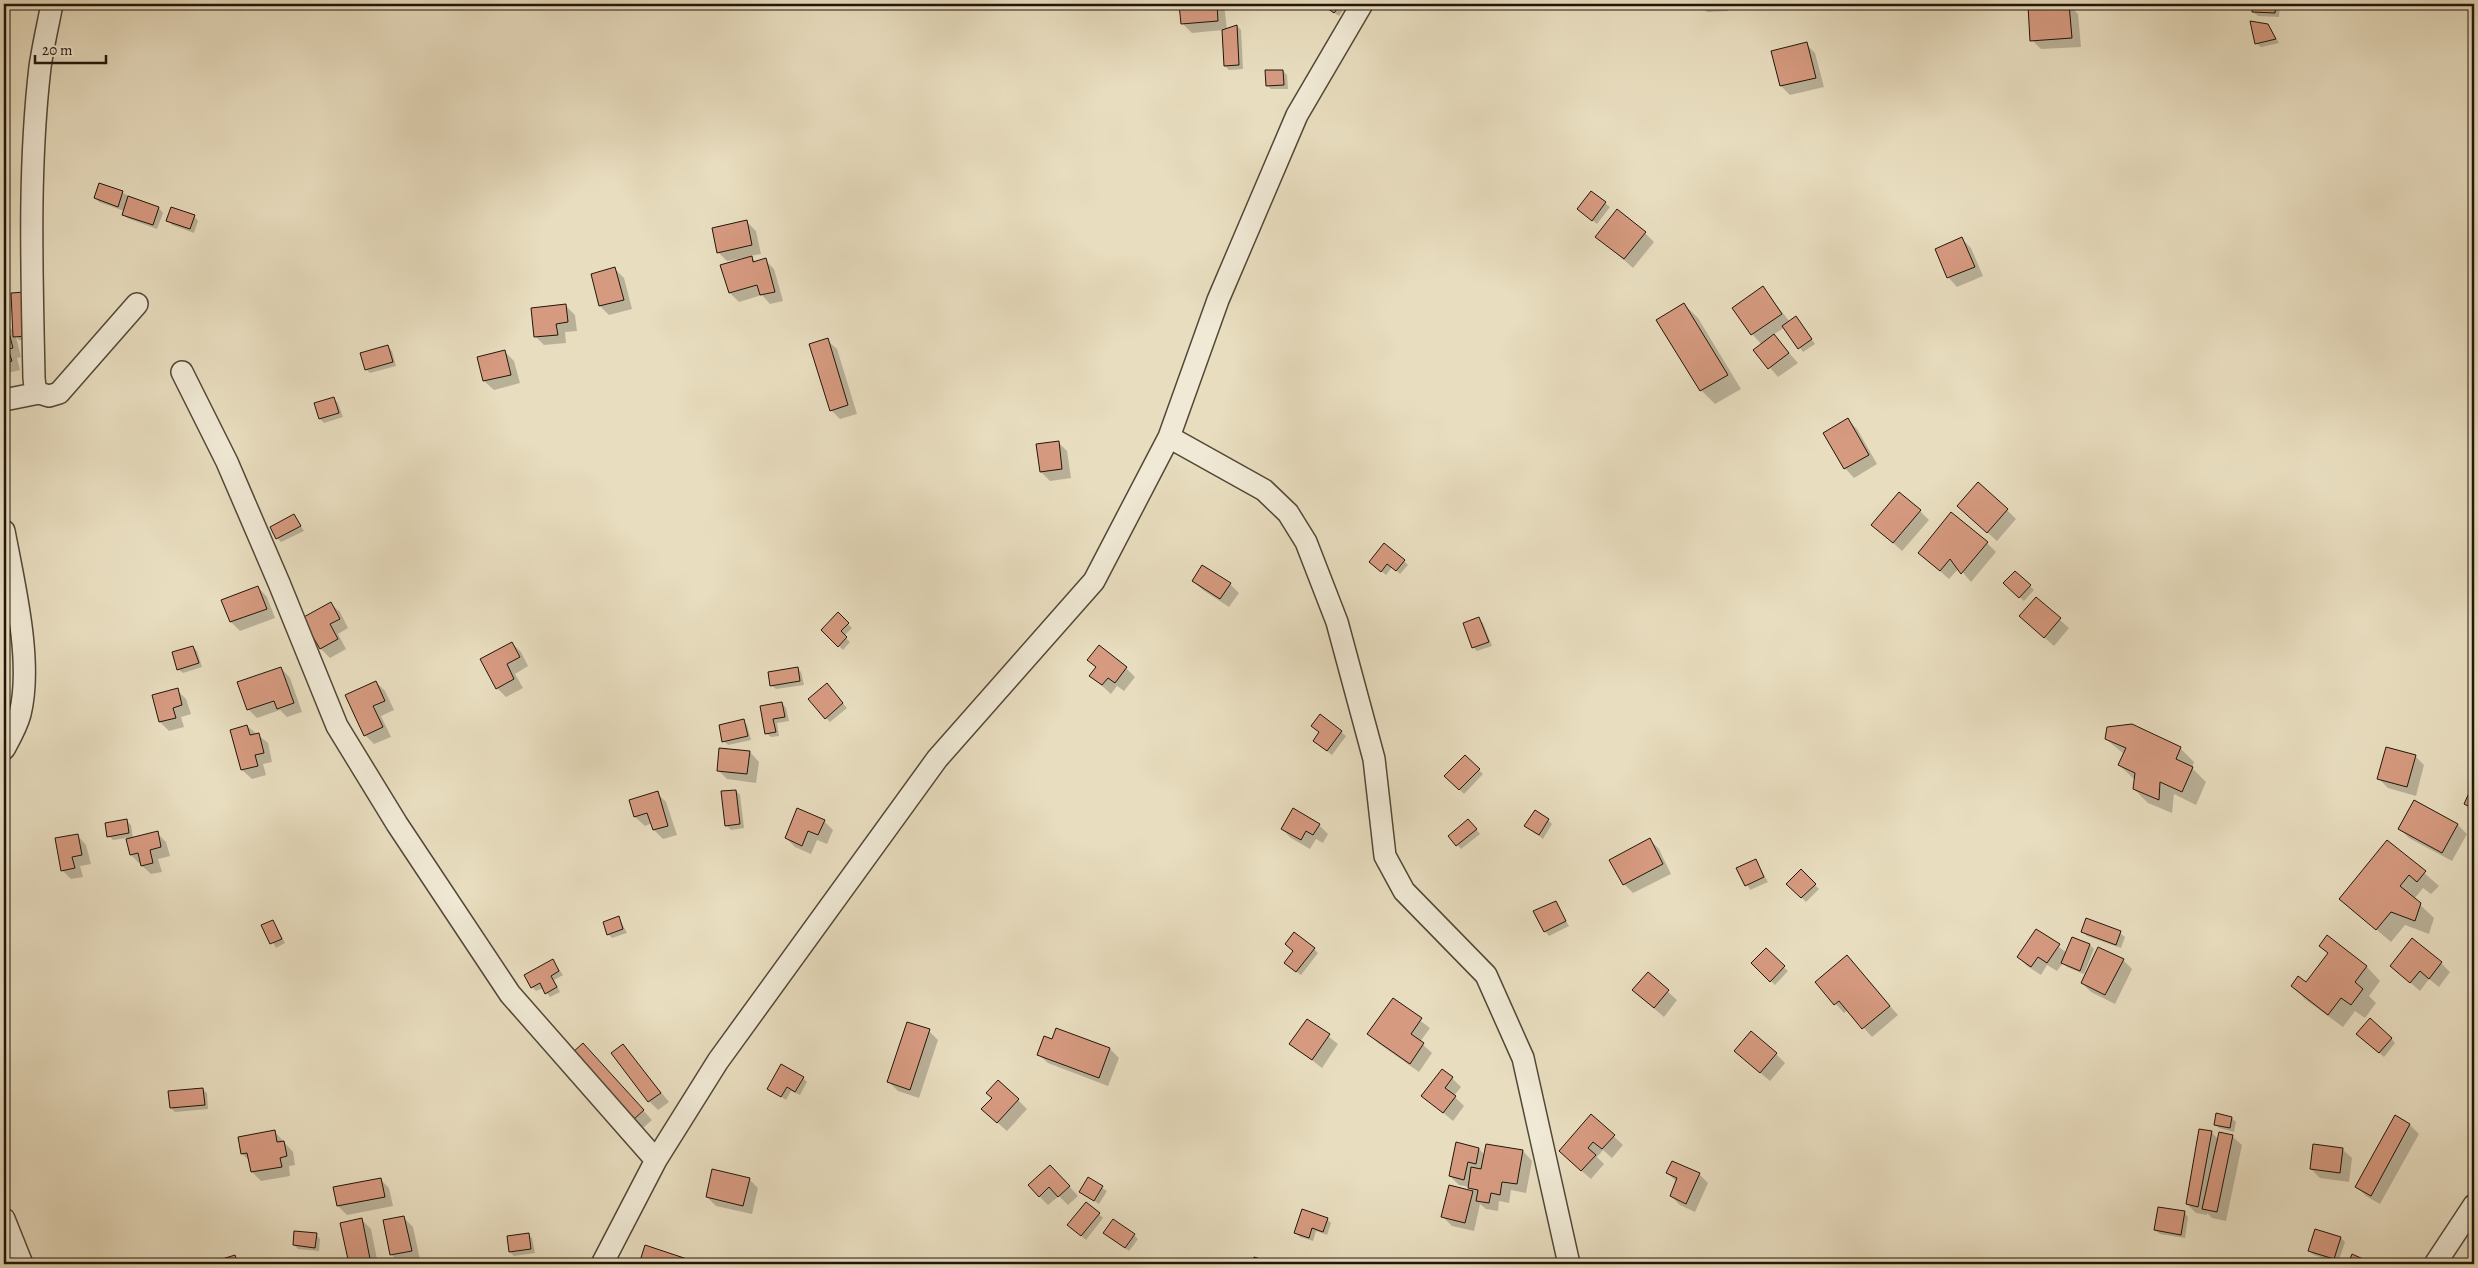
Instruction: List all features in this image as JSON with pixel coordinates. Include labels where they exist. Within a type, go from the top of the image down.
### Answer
[{"type":"street","points":[[39,393],[35,386],[34,378],[31,262],[34,166],[40,66],[52,4]]},
{"type":"street","points":[[602,1264],[656,1160],[718,1061],[937,758],[1094,581],[1169,437],[1218,300],[1297,115],[1362,4]]},
{"type":"street","points":[[4,400],[39,393],[49,396],[59,393],[137,304]]},
{"type":"street","points":[[182,372],[227,462],[337,726],[397,824],[510,994],[656,1160]]},
{"type":"street","points":[[1169,437],[1264,490],[1288,513],[1306,542],[1337,622],[1374,759],[1385,856],[1404,891],[1486,976],[1522,1058],[1569,1264]]},
{"type":"street","points":[[4,531],[21,634],[24,684],[20,714],[4,749]]},
{"type":"street","points":[[2435,1264],[2474,1205]]},
{"type":"street","points":[[4,1219],[22,1264]]},
{"type":"building","points":[[1179,4],[1217,4],[1218,21],[1181,24]]},
{"type":"building","points":[[1321,4],[1341,4],[1334,13]]},
{"type":"building","points":[[2069,4],[2072,38],[2030,41],[2028,6]]},
{"type":"building","points":[[2252,4],[2276,4],[2275,13],[2252,12]]},
{"type":"building","points":[[2250,21],[2268,24],[2276,39],[2255,44]]},
{"type":"building","points":[[1237,25],[1239,65],[1224,66],[1222,30]]},
{"type":"building","points":[[1807,42],[1816,78],[1780,86],[1771,51]]},
{"type":"building","points":[[1265,70],[1283,70],[1284,85],[1266,86]]},
{"type":"building","points":[[99,183],[123,191],[118,207],[94,198]]},
{"type":"building","points":[[1591,191],[1606,202],[1592,221],[1577,209]]},
{"type":"building","points":[[128,196],[159,207],[153,225],[122,215]]},
{"type":"building","points":[[171,207],[195,215],[190,229],[166,221]]},
{"type":"building","points":[[1617,209],[1646,232],[1624,259],[1595,237]]},
{"type":"building","points":[[747,220],[752,245],[717,253],[712,228]]},
{"type":"building","points":[[1962,237],[1975,267],[1947,278],[1935,249]]},
{"type":"building","points":[[752,256],[753,262],[766,258],[775,292],[760,295],[757,285],[729,293],[720,265]]},
{"type":"building","points":[[615,267],[624,300],[599,306],[591,274]]},
{"type":"building","points":[[1763,286],[1782,314],[1751,335],[1732,308]]},
{"type":"building","points":[[25,292],[28,336],[13,337],[11,293]]},
{"type":"building","points":[[1684,303],[1728,375],[1700,391],[1656,320]]},
{"type":"building","points":[[566,304],[568,322],[556,324],[558,335],[534,337],[531,308]]},
{"type":"building","points":[[1796,316],[1812,339],[1798,349],[1782,326]]},
{"type":"building","points":[[4,321],[6,321],[13,348],[8,349],[12,361],[4,363]]},
{"type":"building","points":[[1774,334],[1789,353],[1768,369],[1753,350]]},
{"type":"building","points":[[828,338],[848,405],[830,411],[809,344]]},
{"type":"building","points":[[388,345],[393,362],[365,370],[360,353]]},
{"type":"building","points":[[505,350],[511,375],[483,381],[477,357]]},
{"type":"building","points":[[334,397],[339,413],[319,419],[314,403]]},
{"type":"building","points":[[1848,418],[1869,455],[1844,469],[1823,433]]},
{"type":"building","points":[[1059,441],[1062,469],[1040,472],[1036,444]]},
{"type":"building","points":[[1978,482],[2008,509],[1987,533],[1957,506]]},
{"type":"building","points":[[1899,492],[1921,510],[1893,543],[1871,525]]},
{"type":"building","points":[[1951,512],[1988,542],[1961,574],[1950,559],[1940,571],[1918,553]]},
{"type":"building","points":[[294,514],[301,526],[276,539],[270,527]]},
{"type":"building","points":[[1384,543],[1405,560],[1396,571],[1387,564],[1381,572],[1369,562]]},
{"type":"building","points":[[1202,565],[1231,583],[1220,599],[1192,581]]},
{"type":"building","points":[[2015,571],[2031,585],[2019,598],[2003,583]]},
{"type":"building","points":[[258,586],[267,609],[230,622],[221,600]]},
{"type":"building","points":[[2036,597],[2061,618],[2044,638],[2019,616]]},
{"type":"building","points":[[331,602],[340,619],[330,624],[338,639],[320,649],[302,618]]},
{"type":"building","points":[[838,612],[849,623],[841,631],[847,637],[838,647],[821,630]]},
{"type":"building","points":[[1479,617],[1489,642],[1472,648],[1463,623]]},
{"type":"building","points":[[512,642],[520,657],[507,664],[514,679],[496,689],[480,659]]},
{"type":"building","points":[[1099,645],[1127,667],[1115,683],[1108,678],[1102,685],[1089,676],[1096,667],[1087,660]]},
{"type":"building","points":[[193,646],[199,663],[177,670],[172,652]]},
{"type":"building","points":[[281,667],[294,703],[277,709],[274,701],[247,710],[237,682]]},
{"type":"building","points":[[798,667],[800,681],[770,686],[768,672]]},
{"type":"building","points":[[376,681],[385,701],[373,706],[383,727],[364,736],[345,695]]},
{"type":"building","points":[[827,683],[843,703],[825,719],[808,699]]},
{"type":"building","points":[[178,688],[182,705],[173,708],[176,718],[159,722],[152,695]]},
{"type":"building","points":[[782,702],[785,717],[773,719],[776,732],[765,734],[760,706]]},
{"type":"building","points":[[1320,714],[1342,731],[1327,751],[1313,741],[1319,732],[1311,726]]},
{"type":"building","points":[[744,719],[748,736],[722,742],[719,725]]},
{"type":"building","points":[[2132,724],[2181,747],[2176,759],[2193,767],[2182,792],[2160,782],[2159,800],[2133,789],[2135,773],[2118,765],[2126,748],[2105,739],[2107,727]]},
{"type":"building","points":[[247,725],[250,735],[259,733],[264,753],[255,755],[258,766],[241,770],[230,730]]},
{"type":"building","points":[[2386,747],[2416,755],[2407,787],[2377,779]]},
{"type":"building","points":[[719,748],[750,751],[747,774],[717,771]]},
{"type":"building","points":[[1465,755],[1480,769],[1459,790],[1444,776]]},
{"type":"building","points":[[2474,782],[2474,809],[2464,804]]},
{"type":"building","points":[[736,790],[740,824],[725,826],[721,791]]},
{"type":"building","points":[[658,791],[668,826],[653,830],[647,813],[634,817],[629,800]]},
{"type":"building","points":[[2414,800],[2458,824],[2442,853],[2398,829]]},
{"type":"building","points":[[797,808],[825,820],[818,835],[808,831],[802,846],[785,838]]},
{"type":"building","points":[[1293,808],[1320,824],[1313,835],[1306,831],[1301,840],[1281,829]]},
{"type":"building","points":[[1535,810],[1549,819],[1539,835],[1524,826]]},
{"type":"building","points":[[127,819],[129,833],[107,837],[105,823]]},
{"type":"building","points":[[1468,819],[1477,829],[1456,846],[1448,836]]},
{"type":"building","points":[[158,831],[161,847],[150,850],[153,863],[141,866],[138,853],[130,855],[126,839]]},
{"type":"building","points":[[78,834],[82,855],[72,857],[75,868],[61,871],[55,838]]},
{"type":"building","points":[[1650,838],[1663,864],[1623,885],[1609,860]]},
{"type":"building","points":[[2387,840],[2426,871],[2417,882],[2409,875],[2400,886],[2421,903],[2415,921],[2391,912],[2376,930],[2339,899]]},
{"type":"building","points":[[1756,859],[1764,877],[1745,886],[1736,868]]},
{"type":"building","points":[[1801,869],[1816,884],[1801,898],[1786,884]]},
{"type":"building","points":[[1556,901],[1566,921],[1544,932],[1533,911]]},
{"type":"building","points":[[619,916],[623,929],[607,935],[603,922]]},
{"type":"building","points":[[2086,918],[2121,931],[2116,945],[2081,932]]},
{"type":"building","points":[[273,920],[282,939],[270,944],[261,925]]},
{"type":"building","points":[[2036,929],[2060,944],[2047,963],[2038,957],[2031,967],[2017,957]]},
{"type":"building","points":[[1294,932],[1315,948],[1296,972],[1284,963],[1293,951],[1285,944]]},
{"type":"building","points":[[2327,935],[2367,966],[2355,982],[2363,989],[2351,1005],[2341,998],[2328,1015],[2291,986],[2298,976],[2306,982],[2328,953],[2319,946]]},
{"type":"building","points":[[2072,937],[2090,944],[2080,971],[2061,963]]},
{"type":"building","points":[[2412,938],[2442,962],[2429,979],[2420,971],[2410,983],[2390,966]]},
{"type":"building","points":[[2098,947],[2124,959],[2105,995],[2081,983]]},
{"type":"building","points":[[1766,948],[1785,966],[1770,982],[1751,963]]},
{"type":"building","points":[[1847,955],[1890,1006],[1862,1029],[1839,1001],[1834,1005],[1815,982]]},
{"type":"building","points":[[553,959],[559,971],[551,976],[557,987],[545,994],[540,983],[531,988],[524,975]]},
{"type":"building","points":[[1648,972],[1669,990],[1654,1008],[1632,990]]},
{"type":"building","points":[[1393,998],[1422,1018],[1411,1034],[1424,1043],[1410,1064],[1367,1034]]},
{"type":"building","points":[[2370,1018],[2392,1038],[2379,1053],[2356,1034]]},
{"type":"building","points":[[1307,1019],[1330,1034],[1312,1060],[1289,1044]]},
{"type":"building","points":[[907,1022],[930,1029],[910,1090],[887,1082]]},
{"type":"building","points":[[1056,1028],[1110,1048],[1099,1078],[1037,1055],[1044,1036],[1052,1039]]},
{"type":"building","points":[[1751,1031],[1777,1053],[1760,1073],[1734,1051]]},
{"type":"building","points":[[583,1043],[644,1110],[633,1120],[572,1053]]},
{"type":"building","points":[[623,1044],[661,1093],[648,1102],[611,1053]]},
{"type":"building","points":[[781,1064],[804,1077],[795,1092],[787,1087],[781,1097],[767,1089]]},
{"type":"building","points":[[1442,1069],[1453,1077],[1445,1088],[1456,1096],[1443,1113],[1421,1096]]},
{"type":"building","points":[[998,1080],[1019,1099],[997,1123],[981,1109],[992,1098],[986,1093]]},
{"type":"building","points":[[203,1088],[205,1105],[170,1108],[168,1091]]},
{"type":"building","points":[[2216,1113],[2232,1117],[2230,1128],[2214,1125]]},
{"type":"building","points":[[1591,1114],[1615,1135],[1602,1149],[1593,1142],[1588,1148],[1596,1155],[1581,1171],[1559,1151]]},
{"type":"building","points":[[2395,1115],[2410,1124],[2371,1196],[2355,1187]]},
{"type":"building","points":[[2199,1129],[2212,1131],[2198,1207],[2186,1204]]},
{"type":"building","points":[[275,1130],[277,1142],[284,1141],[287,1156],[280,1158],[282,1167],[251,1172],[247,1153],[241,1154],[238,1137]]},
{"type":"building","points":[[2219,1132],[2233,1135],[2217,1212],[2202,1209]]},
{"type":"building","points":[[1456,1142],[1479,1148],[1476,1164],[1468,1162],[1464,1180],[1449,1176]]},
{"type":"building","points":[[1486,1144],[1523,1150],[1517,1184],[1502,1182],[1500,1195],[1491,1193],[1489,1203],[1476,1201],[1478,1190],[1468,1188],[1471,1167],[1481,1169]]},
{"type":"building","points":[[2313,1144],[2343,1148],[2340,1173],[2310,1169]]},
{"type":"building","points":[[1672,1161],[1700,1173],[1686,1204],[1670,1196],[1677,1178],[1666,1173]]},
{"type":"building","points":[[1050,1165],[1070,1186],[1058,1197],[1049,1187],[1039,1197],[1028,1185]]},
{"type":"building","points":[[712,1169],[750,1178],[743,1206],[706,1197]]},
{"type":"building","points":[[1088,1177],[1103,1186],[1094,1201],[1079,1192]]},
{"type":"building","points":[[381,1178],[385,1197],[337,1206],[333,1187]]},
{"type":"building","points":[[1449,1185],[1473,1191],[1465,1223],[1441,1217]]},
{"type":"building","points":[[1086,1202],[1100,1213],[1081,1236],[1067,1225]]},
{"type":"building","points":[[2158,1207],[2185,1211],[2181,1235],[2154,1230]]},
{"type":"building","points":[[1302,1209],[1328,1218],[1323,1232],[1312,1228],[1309,1238],[1294,1233]]},
{"type":"building","points":[[404,1216],[412,1251],[390,1255],[383,1220]]},
{"type":"building","points":[[362,1218],[371,1264],[349,1264],[340,1223]]},
{"type":"building","points":[[1113,1219],[1135,1234],[1125,1248],[1103,1233]]},
{"type":"building","points":[[2315,1229],[2341,1237],[2334,1259],[2308,1251]]},
{"type":"building","points":[[294,1231],[317,1233],[315,1248],[293,1245]]},
{"type":"building","points":[[529,1233],[531,1249],[509,1252],[507,1236]]},
{"type":"building","points":[[645,1245],[702,1264],[639,1264]]},
{"type":"building","points":[[2352,1254],[2374,1264],[2348,1264]]},
{"type":"building","points":[[235,1255],[238,1264],[206,1264]]},
{"type":"building","points":[[1254,1257],[1277,1264],[1252,1264]]},
{"type":"building","points":[[312,1260],[312,1264],[281,1264],[281,1263]]}]
